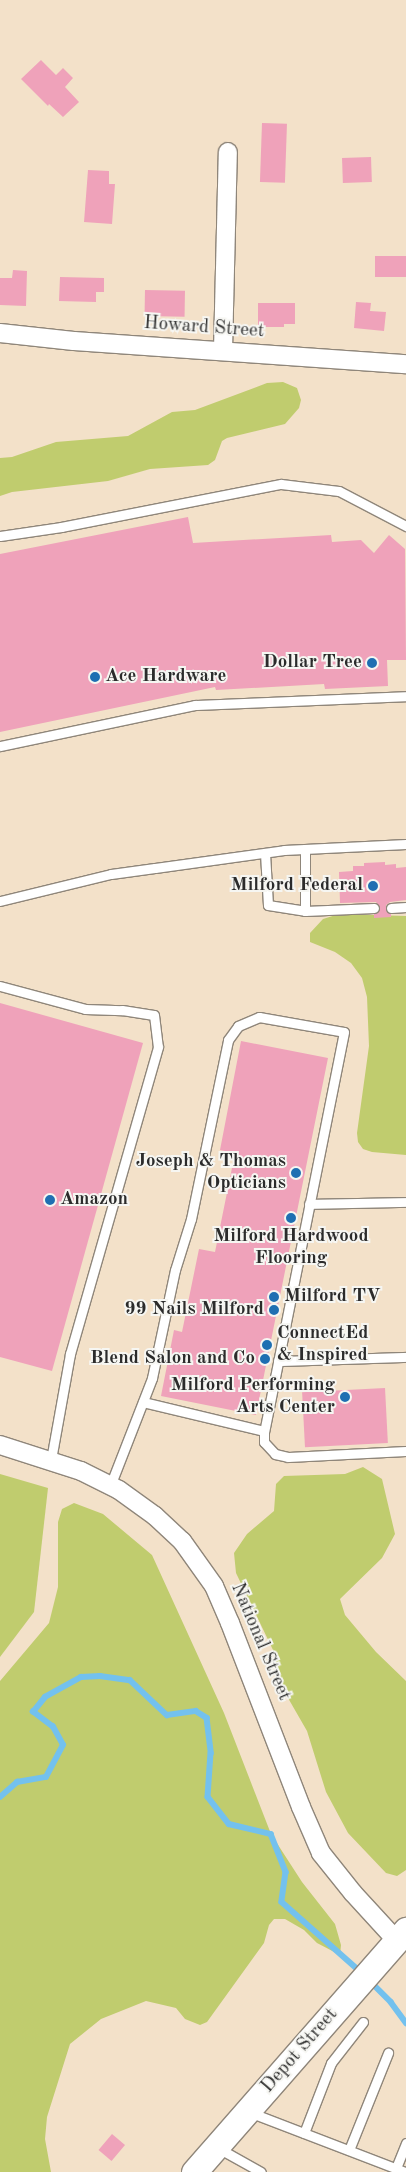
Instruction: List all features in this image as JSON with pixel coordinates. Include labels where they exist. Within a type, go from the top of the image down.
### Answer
[{"type":"main road","name":"Depot Street","points":[[194,2172],[350,1993],[401,1939]]},
{"type":"street","points":[[223,350],[228,152]]},
{"type":"street","name":"Howard Street","points":[[0,333],[74,341],[406,364]]},
{"type":"street","name":"National Street","points":[[0,1445],[81,1471],[110,1486],[134,1500],[182,1541],[214,1586],[321,1853],[354,1893],[401,1939]]},
{"type":"lane","points":[[0,536],[62,527],[281,484],[339,491],[406,526]]},
{"type":"lane","points":[[0,746],[195,705],[406,696]]},
{"type":"lane","points":[[0,901],[111,874],[265,853],[406,844]]},
{"type":"lane","points":[[304,911],[305,849]]},
{"type":"lane","points":[[265,853],[268,905],[304,911],[374,908]]},
{"type":"lane","points":[[391,908],[406,907]]},
{"type":"lane","points":[[0,986],[85,1009],[122,1010],[154,1015],[158,1047],[70,1354],[51,1460]]},
{"type":"lane","points":[[110,1486],[152,1378],[175,1270],[191,1219],[227,1045],[233,1030],[248,1020],[264,1018],[344,1032],[264,1431],[266,1447],[281,1456],[406,1450]]},
{"type":"lane","points":[[309,1204],[406,1202]]},
{"type":"lane","points":[[278,1361],[406,1357]]},
{"type":"lane","points":[[143,1402],[264,1431]]},
{"type":"lane","points":[[304,2133],[331,2063],[363,2022]]},
{"type":"lane","points":[[349,2150],[388,2053]]},
{"type":"lane","points":[[247,2112],[400,2170],[406,2143]]},
{"type":"lane","points":[[216,2147],[260,2172]]},
{"type":"green space","points":[[283,382],[297,388],[301,400],[299,408],[285,424],[227,438],[222,441],[215,460],[208,465],[150,469],[108,481],[12,492],[0,496],[0,458],[12,457],[56,442],[128,436],[172,412],[195,410],[267,383]]},
{"type":"green space","points":[[339,914],[406,916],[406,1155],[372,1152],[363,1149],[358,1142],[357,1133],[369,1046],[367,997],[362,978],[351,963],[335,952],[310,942],[310,933],[323,919]]},
{"type":"green space","points":[[363,1467],[382,1479],[395,1534],[382,1558],[340,1599],[345,1615],[376,1652],[406,1681],[406,1870],[397,1876],[386,1873],[348,1833],[326,1792],[307,1731],[284,1691],[273,1650],[236,1573],[234,1553],[247,1534],[274,1511],[276,1484],[284,1476],[345,1474]]},
{"type":"green space","points":[[0,1474],[48,1488],[34,1612],[0,1657]]},
{"type":"green space","points":[[74,1503],[103,1514],[152,1555],[224,1713],[271,1834],[302,1882],[335,1924],[341,1945],[340,1955],[317,1943],[304,1930],[285,1919],[274,1919],[269,1925],[264,1943],[207,2022],[200,2025],[185,2019],[176,2008],[146,2001],[101,2019],[70,2044],[47,2117],[45,2139],[51,2172],[0,2172],[0,1681],[49,1623],[58,1587],[58,1522],[62,1509]]},
{"type":"building","points":[[41,60],[56,75],[63,68],[73,78],[65,87],[79,102],[63,117],[49,104],[48,106],[21,79]]},
{"type":"building","points":[[262,123],[287,124],[285,183],[260,182]]},
{"type":"building","points":[[371,157],[372,182],[343,183],[342,158]]},
{"type":"building","points":[[88,170],[109,171],[109,184],[115,184],[112,224],[84,222]]},
{"type":"building","points":[[375,256],[406,256],[406,277],[375,277]]},
{"type":"building","points":[[13,270],[27,271],[26,306],[0,305],[0,278],[12,278]]},
{"type":"building","points":[[60,277],[104,278],[104,292],[96,292],[96,302],[59,301]]},
{"type":"building","points":[[145,290],[185,291],[185,317],[145,316]]},
{"type":"building","points":[[356,302],[371,303],[370,311],[386,312],[384,331],[354,328]]},
{"type":"building","points":[[258,303],[295,303],[295,324],[284,324],[284,327],[258,327]]},
{"type":"building","points":[[188,517],[193,543],[331,535],[332,542],[361,540],[374,553],[389,535],[405,549],[406,660],[387,660],[388,686],[325,689],[324,684],[216,690],[215,687],[0,732],[0,554]]},
{"type":"building","name":"Milford Federal","points":[[385,862],[385,865],[396,864],[396,868],[406,867],[406,900],[390,902],[386,905],[386,911],[391,914],[391,917],[374,918],[374,914],[378,913],[380,908],[376,902],[340,903],[339,872],[353,871],[353,866],[364,866],[364,863]]},
{"type":"building","name":"Amazon","points":[[0,1003],[143,1043],[52,1371],[0,1357]]},
{"type":"building","points":[[241,1041],[328,1058],[256,1415],[161,1396],[174,1330],[182,1332],[199,1249],[215,1252],[235,1153],[220,1150]]},
{"type":"building","points":[[385,1388],[388,1443],[305,1447],[302,1392]]},
{"type":"building","points":[[112,2134],[125,2145],[112,2161],[99,2150]]},
{"type":"waterway","points":[[0,1797],[17,1782],[46,1777],[63,1745],[53,1727],[33,1712],[45,1697],[81,1677],[100,1676],[130,1680],[167,1715],[196,1711],[207,1718],[211,1753],[208,1797],[229,1824],[271,1834],[286,1872],[282,1902],[362,1973]]},
{"type":"waterway","points":[[370,1981],[391,2002],[406,2023]]},
{"type":"place","name":"Dollar Tree","points":[[372,663]]},
{"type":"place","name":"Ace Hardware","points":[[95,677]]},
{"type":"place","name":"Milford Federal","points":[[373,886]]},
{"type":"place","name":"Joseph & Thomas Opticians","points":[[296,1173]]},
{"type":"place","name":"Amazon","points":[[50,1200]]},
{"type":"place","name":"Milford Hardwood Flooring","points":[[291,1218]]},
{"type":"place","name":"Milford TV","points":[[274,1297]]},
{"type":"place","name":"99 Nails Milford","points":[[274,1310]]},
{"type":"place","name":"ConnectEd & Inspired","points":[[267,1345]]},
{"type":"place","name":"Blend Salon and Co","points":[[265,1359]]},
{"type":"place","name":"Milford Performing Arts Center","points":[[345,1397]]}]
